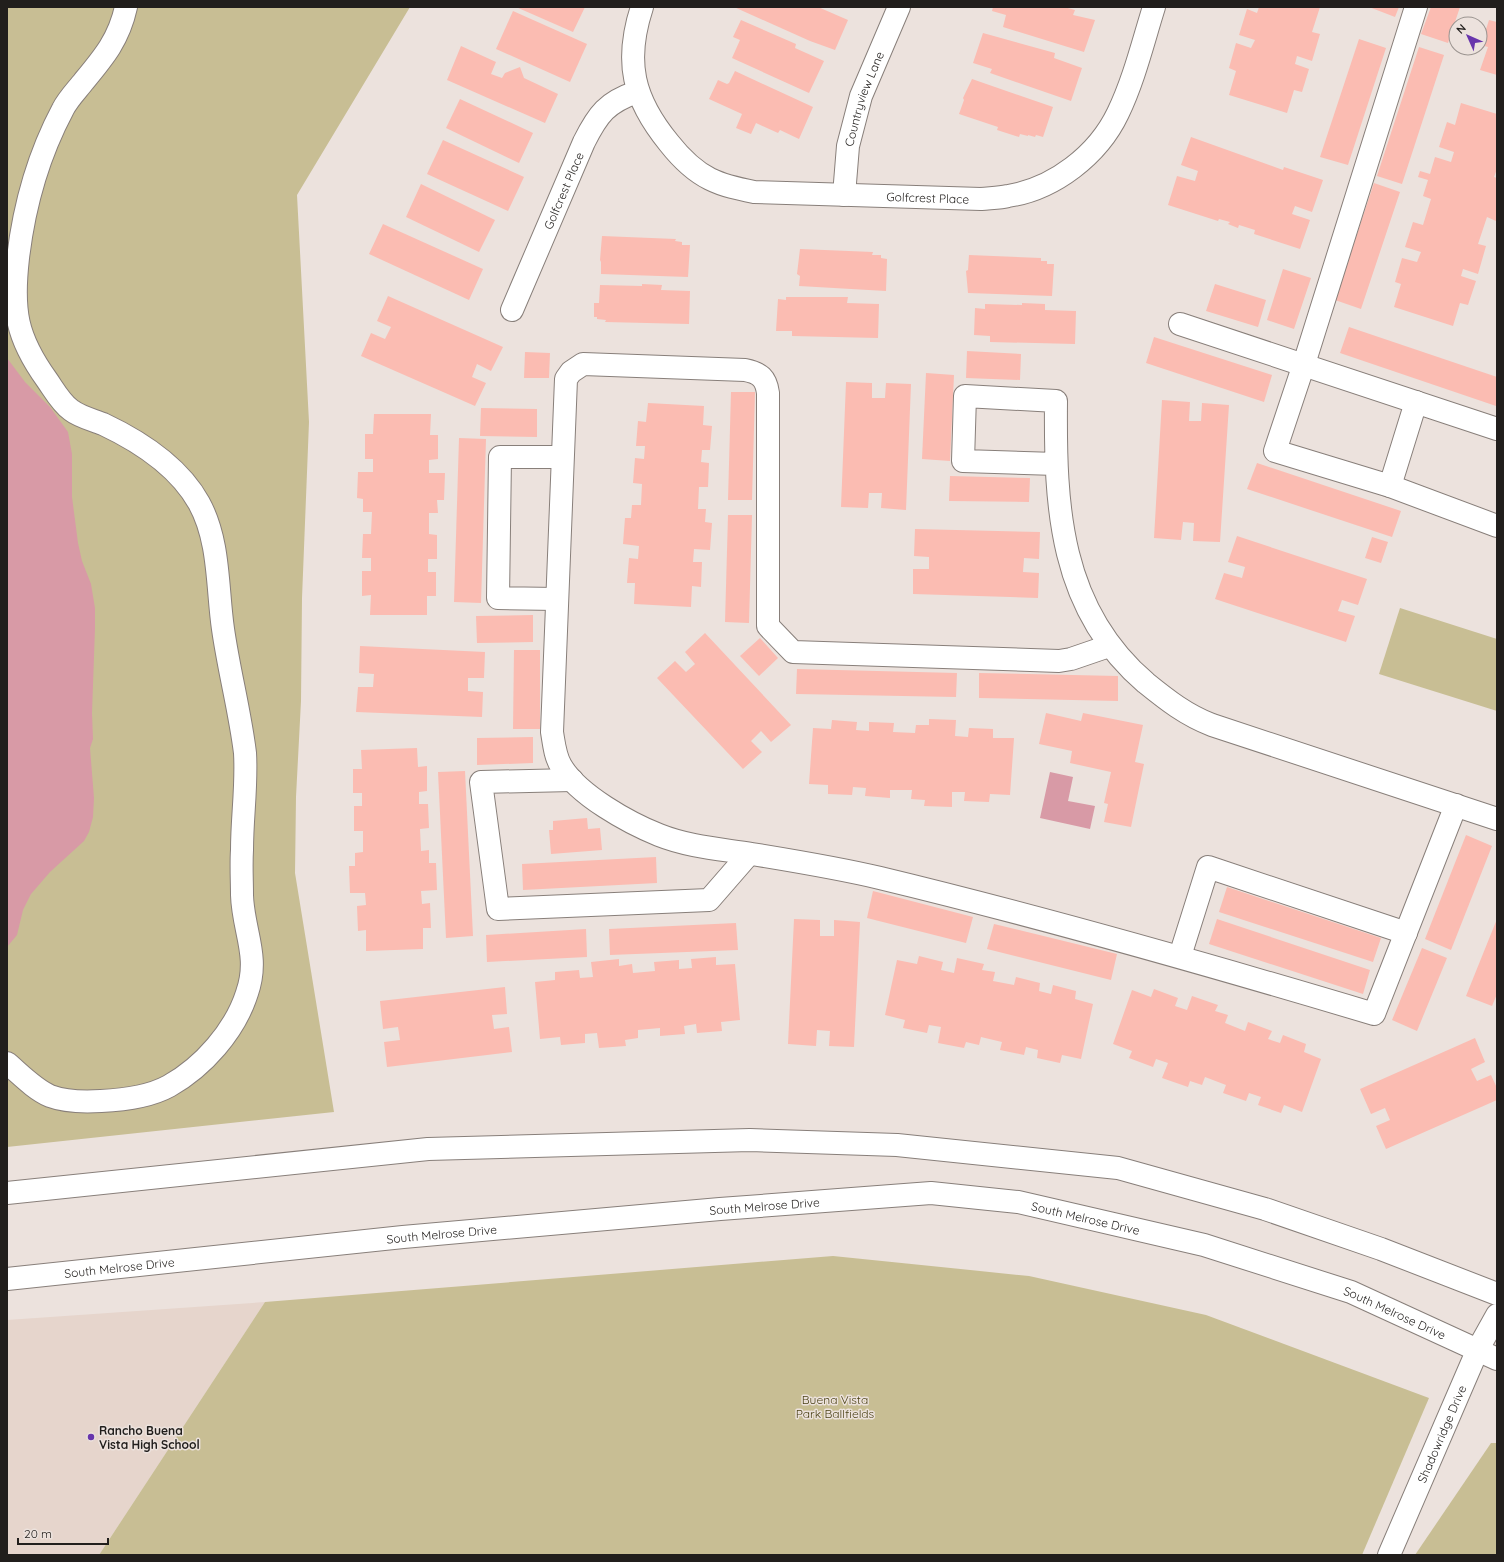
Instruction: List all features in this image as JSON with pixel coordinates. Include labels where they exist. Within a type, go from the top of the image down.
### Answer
[{"type":"main road","points":[[7,1063],[27,1080],[50,1095],[69,1100],[121,1100],[168,1087],[202,1061],[217,1045],[234,1020],[247,994],[252,970],[252,946],[245,921],[242,894],[242,851],[246,774],[245,753],[224,635],[210,526],[198,502],[185,483],[170,469],[142,446],[102,424],[79,415],[63,402],[32,358],[20,331],[16,313],[18,257],[33,184],[41,160],[64,107],[108,52],[117,38],[126,7]]},
{"type":"main road","name":"Golfcrest Place","points":[[642,7],[633,47],[633,70],[637,92],[648,114],[670,146],[684,160],[709,179],[728,186],[754,192],[981,199],[1009,196],[1034,190],[1055,180],[1090,153],[1104,136],[1118,114],[1154,7]]},
{"type":"main road","name":"Countryview Lane","points":[[844,195],[848,146],[861,96],[899,7]]},
{"type":"main road","points":[[1416,7],[1275,452],[1390,486],[1497,526]]},
{"type":"main road","name":"Golfcrest Place","points":[[512,310],[593,123],[615,100],[637,92]]},
{"type":"main road","points":[[1180,324],[1497,429]]},
{"type":"main road","points":[[1109,646],[1070,659],[1059,661],[794,652],[768,626],[768,392],[767,385],[759,374],[746,370],[583,364],[570,372],[566,379],[556,599],[552,732],[555,752],[561,767],[572,780],[594,799],[613,812],[661,836],[687,844],[836,868],[879,878],[1180,956],[1374,1014],[1456,805]]},
{"type":"main road","points":[[1056,464],[963,461],[965,396],[1056,401],[1056,464],[1064,535],[1073,573],[1084,603],[1109,646],[1139,677],[1167,700],[1194,718],[1497,819]]},
{"type":"main road","points":[[1390,486],[1416,402]]},
{"type":"main road","points":[[556,599],[498,598],[500,457],[562,457]]},
{"type":"main road","points":[[572,780],[481,782],[498,909],[709,900],[749,854]]},
{"type":"main road","points":[[1180,956],[1208,866],[1406,933]]},
{"type":"main road","points":[[7,1193],[428,1149],[750,1140],[897,1145],[1118,1168],[1265,1209],[1381,1249],[1497,1294]]},
{"type":"main road","name":"South Melrose Drive","points":[[7,1279],[403,1237],[720,1209],[931,1194],[1018,1202],[1204,1244],[1351,1292],[1488,1354]]},
{"type":"main road","name":"Shadowridge Drive","points":[[1389,1555],[1488,1354],[1497,1315]]},
{"type":"shaded area","points":[[7,358],[25,382],[50,407],[68,432],[72,454],[72,497],[78,543],[82,561],[91,584],[95,608],[95,628],[92,713],[93,739],[90,748],[94,798],[93,817],[89,832],[84,841],[50,872],[31,894],[23,910],[17,935],[7,947]]},
{"type":"shaded area","points":[[1050,772],[1073,777],[1068,801],[1095,806],[1090,829],[1040,818]]},
{"type":"shaded area","name":"Rancho Buena Vista High School","points":[[265,1302],[99,1555],[7,1555],[7,1320]]},
{"type":"green space","points":[[7,7],[410,7],[297,195],[309,422],[302,598],[301,701],[296,797],[295,873],[334,1112],[7,1147]]},
{"type":"green space","points":[[1400,608],[1497,639],[1497,711],[1379,674]]},
{"type":"green space","name":"Buena Vista Park Ballfields","points":[[833,1256],[1029,1276],[1206,1315],[1429,1398],[1362,1555],[99,1555],[265,1302]]},
{"type":"green space","points":[[1491,1443],[1497,1443],[1497,1555],[1415,1555]]},
{"type":"building","points":[[516,7],[585,7],[573,32]]},
{"type":"building","points":[[734,7],[818,7],[848,20],[835,50],[810,41]]},
{"type":"building","points":[[993,7],[1064,7],[1075,10],[1073,15],[1095,20],[1084,52],[1003,27],[1006,15],[992,11]]},
{"type":"building","points":[[1259,7],[1320,7],[1312,32],[1320,34],[1312,61],[1297,56],[1295,64],[1309,69],[1302,92],[1294,90],[1287,113],[1229,95],[1236,71],[1229,68],[1236,43],[1251,48],[1255,40],[1239,35],[1247,9],[1257,13]]},
{"type":"building","points":[[1369,7],[1399,7],[1395,17]]},
{"type":"building","points":[[1431,7],[1460,7],[1457,16],[1448,16],[1448,43],[1421,34]]},
{"type":"building","points":[[513,11],[587,44],[570,82],[496,49]]},
{"type":"building","points":[[741,20],[796,44],[795,48],[824,61],[809,93],[732,58],[740,40],[733,37]]},
{"type":"building","points":[[1489,20],[1497,22],[1497,75],[1480,70],[1485,56],[1488,56]]},
{"type":"building","points":[[983,33],[1055,53],[1054,58],[1082,68],[1071,101],[990,73],[992,69],[973,63]]},
{"type":"building","points":[[1359,39],[1386,48],[1348,165],[1320,157]]},
{"type":"building","points":[[461,46],[496,62],[491,74],[502,78],[505,73],[520,67],[524,78],[558,94],[545,123],[447,80]]},
{"type":"building","points":[[1419,47],[1444,55],[1402,184],[1377,176]]},
{"type":"building","points":[[735,71],[813,107],[799,139],[780,130],[778,133],[756,123],[751,134],[736,128],[742,114],[709,99],[718,80],[727,84],[729,83]]},
{"type":"building","points":[[972,79],[1053,107],[1043,137],[1020,134],[1019,137],[997,130],[998,127],[959,114],[964,100],[963,98]]},
{"type":"building","points":[[460,99],[533,133],[519,163],[446,128]]},
{"type":"building","points":[[1461,103],[1497,114],[1497,169],[1494,177],[1497,178],[1497,217],[1496,221],[1487,217],[1478,244],[1486,246],[1478,274],[1463,269],[1461,276],[1476,281],[1468,305],[1460,303],[1453,326],[1394,307],[1401,284],[1395,282],[1402,258],[1417,262],[1421,252],[1405,247],[1413,222],[1423,225],[1431,199],[1423,196],[1428,180],[1418,177],[1420,171],[1430,174],[1435,157],[1451,162],[1454,152],[1439,147],[1447,122],[1455,125]]},
{"type":"building","points":[[1191,137],[1283,170],[1284,167],[1323,180],[1312,212],[1295,206],[1292,214],[1310,220],[1300,249],[1254,234],[1255,230],[1239,225],[1238,228],[1228,224],[1230,222],[1219,219],[1218,221],[1168,205],[1177,176],[1195,181],[1198,171],[1181,165]]},
{"type":"building","points":[[443,140],[524,177],[508,211],[427,174]]},
{"type":"building","points":[[1374,183],[1400,192],[1361,309],[1335,300]]},
{"type":"building","points":[[421,184],[495,220],[479,252],[406,217]]},
{"type":"building","points":[[383,224],[483,269],[469,300],[369,254]]},
{"type":"building","points":[[602,236],[676,239],[675,241],[682,242],[682,245],[690,245],[688,277],[601,274],[600,260]]},
{"type":"building","points":[[800,249],[873,252],[872,255],[881,255],[881,258],[887,259],[886,291],[799,286],[800,276],[797,274]]},
{"type":"building","points":[[969,255],[1041,258],[1041,261],[1047,261],[1047,264],[1054,264],[1052,296],[968,293],[966,271],[968,270]]},
{"type":"building","points":[[1283,269],[1311,278],[1294,329],[1267,320]]},
{"type":"building","points":[[642,284],[662,285],[661,290],[690,291],[689,324],[605,322],[606,320],[597,319],[597,317],[594,317],[594,303],[599,303],[600,285],[642,286]]},
{"type":"building","points":[[1215,284],[1266,300],[1258,327],[1206,311]]},
{"type":"building","points":[[388,296],[503,347],[491,371],[477,364],[472,377],[486,383],[475,406],[361,356],[371,333],[385,339],[391,327],[377,321]]},
{"type":"building","points":[[786,297],[848,297],[847,303],[879,304],[878,338],[792,336],[792,331],[776,331],[778,299],[786,300]]},
{"type":"building","points":[[1022,303],[1045,304],[1045,310],[1076,311],[1075,344],[990,342],[990,336],[974,335],[975,308],[985,309],[985,304],[1022,305]]},
{"type":"building","points":[[1349,327],[1497,377],[1496,406],[1340,353]]},
{"type":"building","points":[[1154,337],[1272,375],[1264,402],[1146,363]]},
{"type":"building","points":[[967,351],[1021,354],[1020,380],[966,378]]},
{"type":"building","points":[[525,352],[550,353],[549,378],[524,378]]},
{"type":"building","points":[[926,373],[954,375],[950,461],[922,459]]},
{"type":"building","points":[[846,382],[872,383],[872,398],[885,398],[886,383],[911,384],[906,510],[881,508],[882,493],[869,493],[868,508],[841,507]]},
{"type":"building","points":[[731,392],[755,392],[752,500],[728,500]]},
{"type":"building","points":[[1162,400],[1190,402],[1189,421],[1201,421],[1202,403],[1229,405],[1220,542],[1193,541],[1194,523],[1183,522],[1181,540],[1154,538]]},
{"type":"building","points":[[648,403],[704,406],[703,425],[712,426],[710,450],[702,450],[701,462],[709,463],[708,487],[699,487],[698,509],[706,509],[705,522],[712,523],[710,550],[694,549],[693,562],[702,562],[701,587],[692,586],[691,607],[634,604],[635,583],[627,583],[629,558],[638,559],[639,546],[623,544],[625,518],[631,518],[632,505],[641,505],[642,484],[633,483],[635,458],[644,459],[645,446],[636,446],[638,421],[646,422]]},
{"type":"building","points":[[481,408],[537,409],[537,437],[480,436]]},
{"type":"building","points":[[374,414],[431,414],[430,435],[438,435],[438,459],[429,460],[429,473],[445,473],[444,500],[437,500],[438,513],[429,513],[429,534],[437,535],[437,559],[428,559],[428,572],[436,572],[436,596],[427,596],[427,615],[370,615],[371,595],[362,596],[362,571],[371,571],[371,558],[362,558],[363,534],[371,534],[372,512],[363,512],[363,499],[357,498],[358,472],[373,472],[373,459],[365,459],[365,434],[373,434]]},
{"type":"building","points":[[459,438],[486,439],[481,603],[454,602]]},
{"type":"building","points":[[1257,463],[1401,511],[1392,537],[1247,489]]},
{"type":"building","points":[[950,476],[1030,478],[1029,502],[949,501]]},
{"type":"building","points":[[728,515],[752,515],[749,623],[725,622]]},
{"type":"building","points":[[915,529],[1040,532],[1039,559],[1024,558],[1023,572],[1039,573],[1038,598],[913,594],[913,569],[929,569],[929,557],[914,556]]},
{"type":"building","points":[[1237,536],[1367,579],[1358,605],[1342,600],[1338,611],[1355,616],[1346,642],[1215,599],[1224,573],[1242,578],[1245,567],[1228,562]]},
{"type":"building","points":[[1372,537],[1388,542],[1381,563],[1365,558]]},
{"type":"building","points":[[533,615],[533,642],[477,643],[476,616]]},
{"type":"building","points":[[705,633],[791,725],[771,742],[761,731],[751,741],[762,752],[743,769],[657,678],[675,661],[686,672],[695,664],[685,652]]},
{"type":"building","points":[[760,638],[778,658],[759,676],[740,656]]},
{"type":"building","points":[[360,646],[485,652],[484,678],[468,678],[468,691],[483,692],[482,717],[356,712],[358,687],[373,687],[374,674],[359,673]]},
{"type":"building","points":[[514,650],[540,650],[540,729],[513,729]]},
{"type":"building","points":[[797,669],[957,673],[956,697],[796,694]]},
{"type":"building","points":[[979,673],[1118,676],[1118,701],[979,698]]},
{"type":"building","points":[[1046,713],[1081,721],[1083,713],[1143,725],[1135,762],[1144,764],[1131,827],[1104,822],[1108,804],[1104,803],[1111,772],[1070,763],[1072,751],[1039,744]]},
{"type":"building","points":[[929,719],[956,720],[955,736],[968,737],[969,728],[993,729],[993,738],[1014,738],[1010,795],[990,794],[989,802],[964,801],[965,792],[952,792],[952,807],[924,806],[925,800],[911,799],[912,790],[890,790],[890,798],[865,796],[866,788],[853,787],[852,795],[828,794],[828,785],[809,784],[813,728],[831,729],[832,720],[857,722],[856,730],[869,731],[869,722],[894,723],[893,732],[915,733],[916,725],[929,725]]},
{"type":"building","points":[[533,737],[533,763],[477,765],[477,738]]},
{"type":"building","points":[[417,748],[418,767],[427,766],[427,791],[419,792],[419,804],[428,804],[429,828],[420,829],[421,851],[429,850],[429,863],[436,863],[437,890],[421,891],[422,904],[430,903],[431,928],[423,928],[423,949],[366,951],[366,930],[358,931],[357,906],[366,905],[365,893],[350,893],[349,866],[355,866],[355,853],[363,852],[363,831],[354,831],[354,806],[362,806],[362,793],[353,793],[353,769],[362,769],[361,750]]},
{"type":"building","points":[[465,771],[473,936],[446,938],[438,772]]},
{"type":"building","points":[[587,818],[588,829],[600,828],[602,850],[551,854],[549,830],[553,830],[553,821]]},
{"type":"building","points":[[1466,835],[1492,846],[1451,950],[1425,939]]},
{"type":"building","points":[[656,857],[657,883],[523,890],[522,864]]},
{"type":"building","points":[[1227,887],[1381,938],[1373,962],[1219,912]]},
{"type":"building","points":[[873,891],[973,917],[966,943],[867,918]]},
{"type":"building","points":[[794,919],[820,920],[820,936],[834,936],[834,920],[860,922],[854,1047],[829,1046],[830,1031],[817,1030],[816,1046],[788,1044]]},
{"type":"building","points":[[1217,919],[1370,970],[1363,994],[1209,944]]},
{"type":"building","points":[[1497,919],[1497,994],[1492,1006],[1466,996]]},
{"type":"building","points":[[736,923],[738,950],[610,955],[609,929]]},
{"type":"building","points":[[994,924],[1117,954],[1111,980],[987,949]]},
{"type":"building","points":[[586,929],[587,957],[487,962],[486,935]]},
{"type":"building","points":[[1422,948],[1447,958],[1417,1031],[1392,1020]]},
{"type":"building","points":[[919,956],[943,962],[941,970],[954,973],[957,958],[984,964],[982,970],[995,972],[993,981],[1014,985],[1016,977],[1040,983],[1039,991],[1051,994],[1053,985],[1076,991],[1075,999],[1093,1004],[1081,1059],[1062,1055],[1060,1063],[1037,1058],[1038,1050],[1026,1047],[1024,1055],[1000,1050],[1002,1042],[981,1037],[979,1045],[966,1042],[964,1048],[938,1043],[941,1027],[929,1025],[927,1033],[903,1028],[905,1020],[885,1015],[897,960],[917,964]]},
{"type":"building","points":[[716,957],[716,965],[735,964],[740,1020],[721,1022],[722,1031],[697,1033],[696,1024],[684,1026],[685,1034],[660,1036],[660,1028],[638,1030],[638,1038],[625,1040],[626,1046],[599,1048],[597,1033],[585,1034],[585,1043],[561,1045],[560,1037],[540,1039],[535,982],[555,980],[555,972],[579,970],[580,978],[593,977],[591,962],[619,959],[619,966],[632,964],[633,973],[655,971],[654,962],[679,960],[679,969],[692,968],[691,959]]},
{"type":"building","points":[[505,987],[507,1014],[492,1015],[494,1029],[509,1027],[512,1052],[387,1067],[384,1042],[400,1040],[398,1027],[383,1029],[380,1001]]},
{"type":"building","points":[[1154,989],[1178,998],[1175,1006],[1187,1010],[1192,996],[1218,1005],[1215,1011],[1228,1015],[1225,1023],[1245,1031],[1248,1022],[1272,1031],[1268,1039],[1280,1043],[1283,1035],[1306,1044],[1304,1052],[1321,1059],[1302,1112],[1284,1105],[1281,1113],[1258,1105],[1261,1097],[1249,1093],[1246,1101],[1223,1093],[1226,1085],[1205,1077],[1202,1085],[1190,1081],[1188,1087],[1162,1078],[1168,1063],[1156,1059],[1153,1067],[1129,1058],[1132,1051],[1113,1044],[1132,990],[1151,997]]},
{"type":"building","points":[[1475,1038],[1485,1062],[1471,1069],[1477,1081],[1491,1075],[1497,1088],[1497,1100],[1386,1149],[1376,1126],[1390,1120],[1385,1108],[1371,1114],[1360,1089]]},
{"type":"place","name":"Rancho Buena Vista High School","points":[[91,1437]]}]
